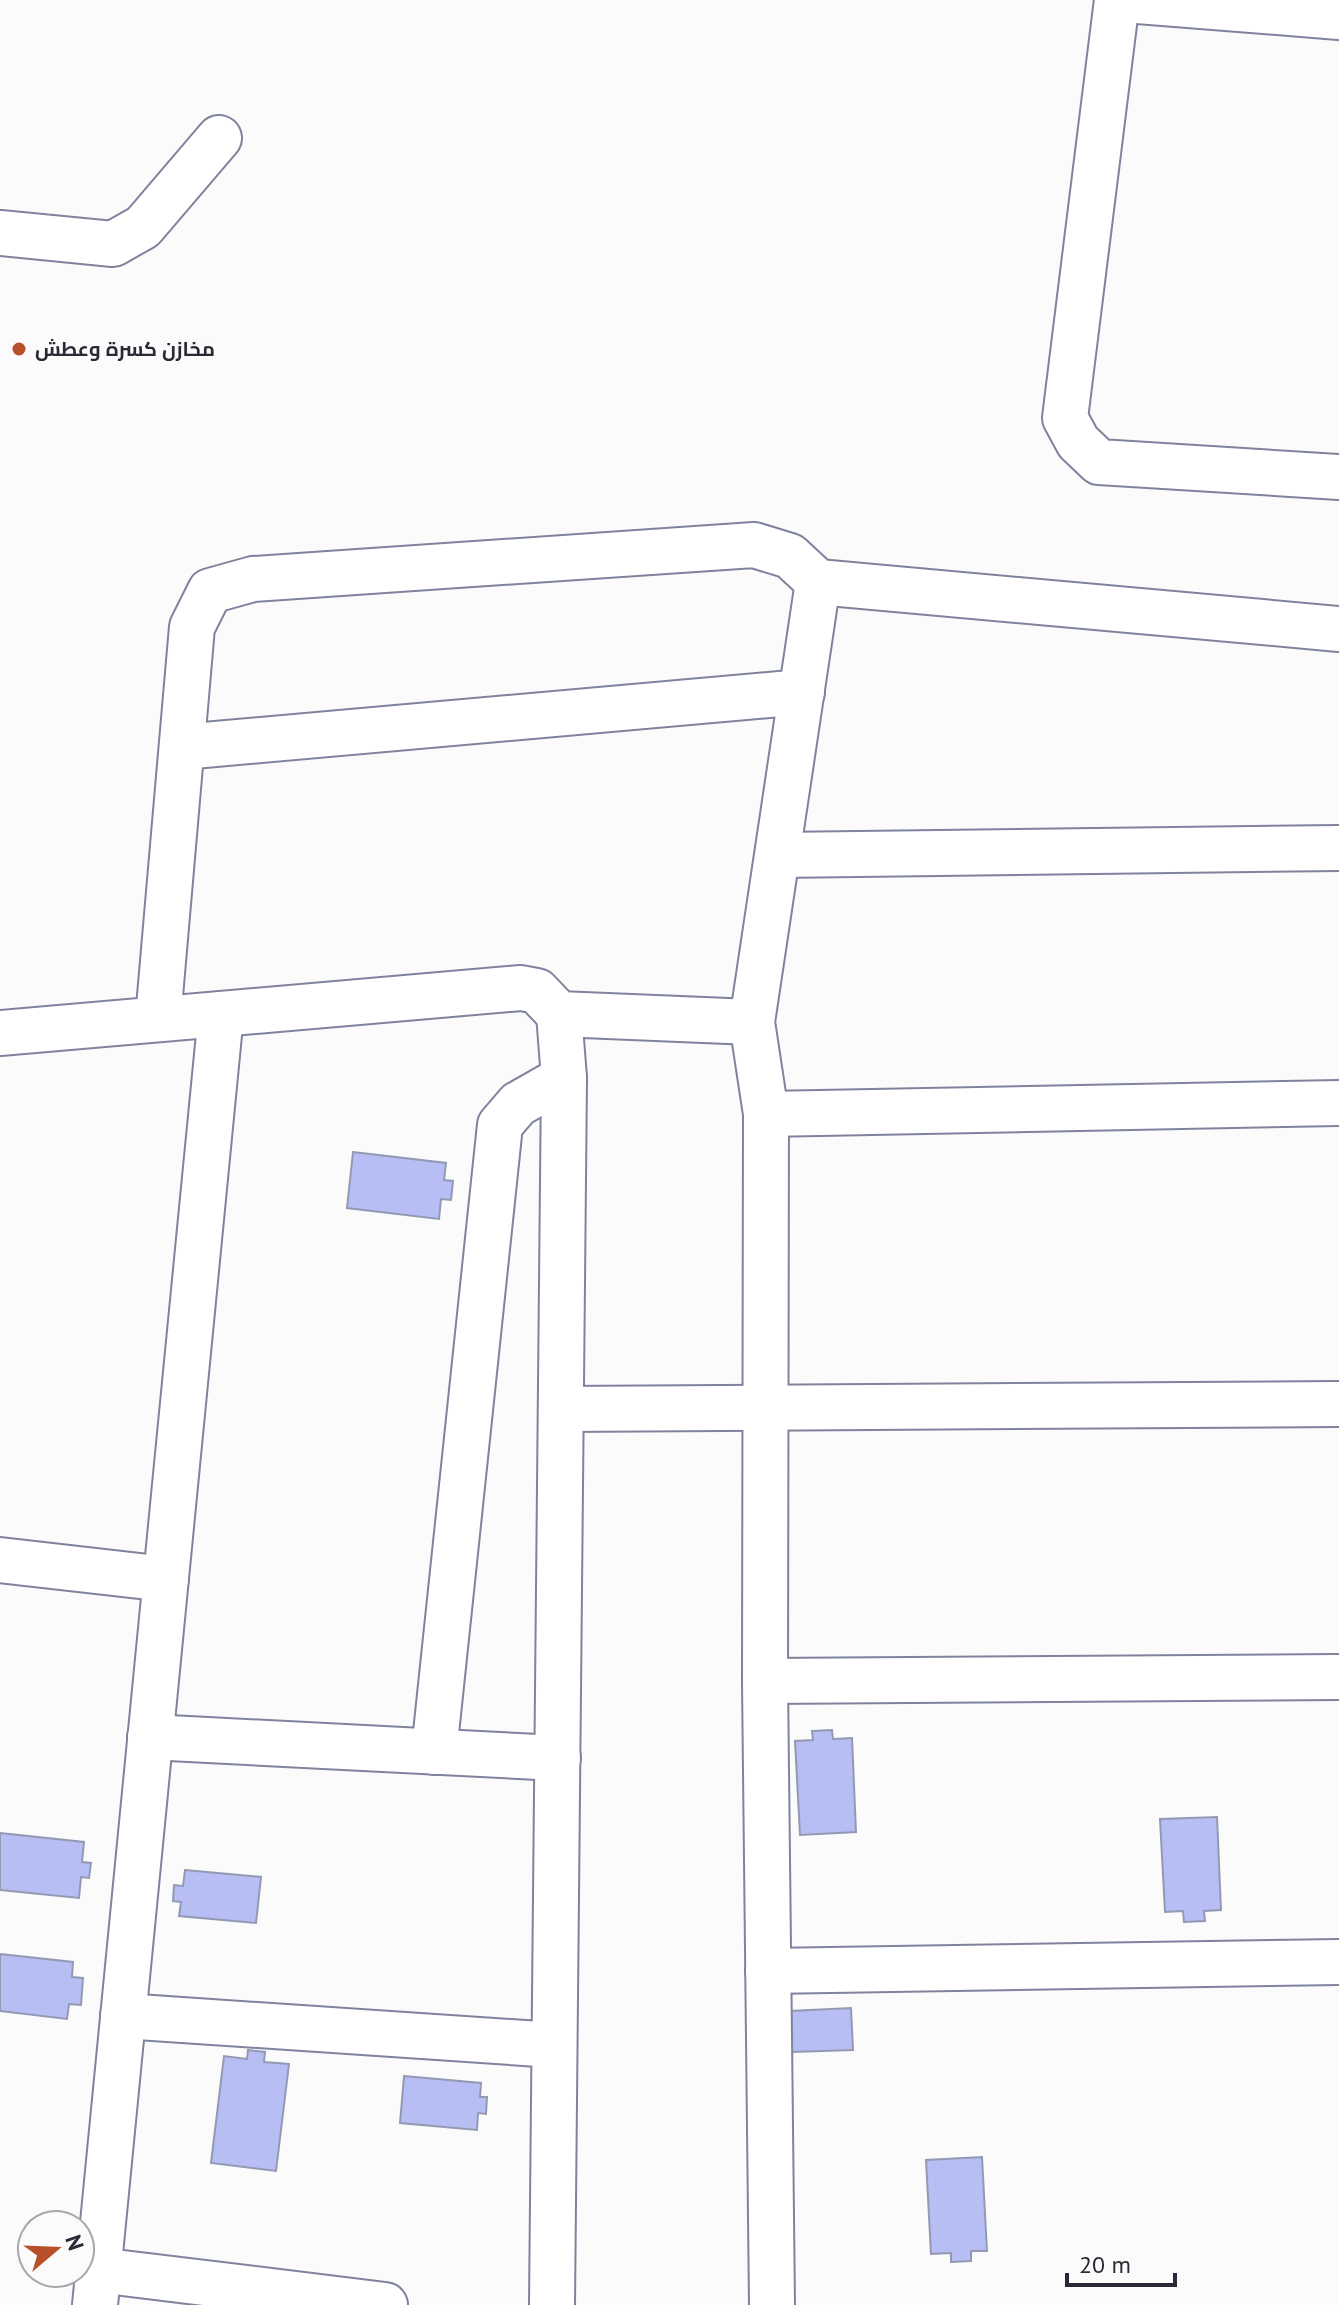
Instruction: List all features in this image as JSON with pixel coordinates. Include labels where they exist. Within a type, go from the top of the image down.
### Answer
[{"type":"street","points":[[1117,0],[1065,418],[1078,442],[1099,462],[1339,477]]},
{"type":"street","points":[[1125,0],[1339,17]]},
{"type":"street","points":[[0,233],[113,244],[143,227],[219,138]]},
{"type":"street","points":[[158,1019],[192,627],[210,591],[253,579],[754,545],[790,556],[818,582],[1339,629]]},
{"type":"street","points":[[772,2305],[763,1406],[766,1114],[752,1022],[818,582]]},
{"type":"street","points":[[182,747],[802,692]]},
{"type":"street","points":[[778,855],[1339,848]]},
{"type":"street","points":[[0,1033],[521,988],[537,991],[559,1014],[564,1078],[552,2305]]},
{"type":"street","points":[[221,1014],[96,2287],[385,2305]]},
{"type":"street","points":[[559,1014],[752,1022]]},
{"type":"street","points":[[434,1752],[500,1125],[518,1104],[564,1078]]},
{"type":"street","points":[[766,1114],[1339,1103]]},
{"type":"street","points":[[561,1409],[1339,1404]]},
{"type":"street","points":[[0,1560],[166,1579]]},
{"type":"street","points":[[765,1681],[1339,1677]]},
{"type":"street","points":[[150,1737],[558,1758]]},
{"type":"street","points":[[768,1971],[1339,1962]]},
{"type":"street","points":[[123,2016],[554,2045]]},
{"type":"building","points":[[353,1152],[446,1163],[444,1180],[453,1181],[451,1200],[441,1199],[439,1219],[347,1208]]},
{"type":"building","points":[[832,1730],[833,1739],[852,1738],[856,1832],[800,1835],[795,1741],[813,1740],[812,1731]]},
{"type":"building","points":[[1217,1817],[1221,1910],[1204,1911],[1205,1921],[1184,1922],[1183,1911],[1165,1912],[1160,1819]]},
{"type":"building","points":[[0,1833],[84,1842],[82,1862],[91,1863],[89,1878],[81,1877],[79,1898],[0,1890]]},
{"type":"building","points":[[185,1870],[261,1877],[256,1923],[179,1916],[181,1902],[173,1901],[174,1885],[183,1886]]},
{"type":"building","points":[[0,1954],[73,1962],[72,1977],[83,1978],[81,2005],[69,2004],[67,2019],[0,2011]]},
{"type":"building","points":[[851,2008],[853,2050],[792,2052],[790,2011]]},
{"type":"building","points":[[248,2050],[265,2052],[264,2062],[289,2064],[276,2171],[211,2163],[224,2056],[247,2059]]},
{"type":"building","points":[[404,2076],[481,2083],[480,2097],[487,2097],[486,2114],[478,2113],[477,2130],[400,2123]]},
{"type":"building","points":[[982,2157],[987,2251],[971,2251],[971,2261],[951,2262],[951,2253],[931,2254],[926,2160]]},
{"type":"place","name":"مخازن كسرة وعطش","points":[[19,349]]}]
